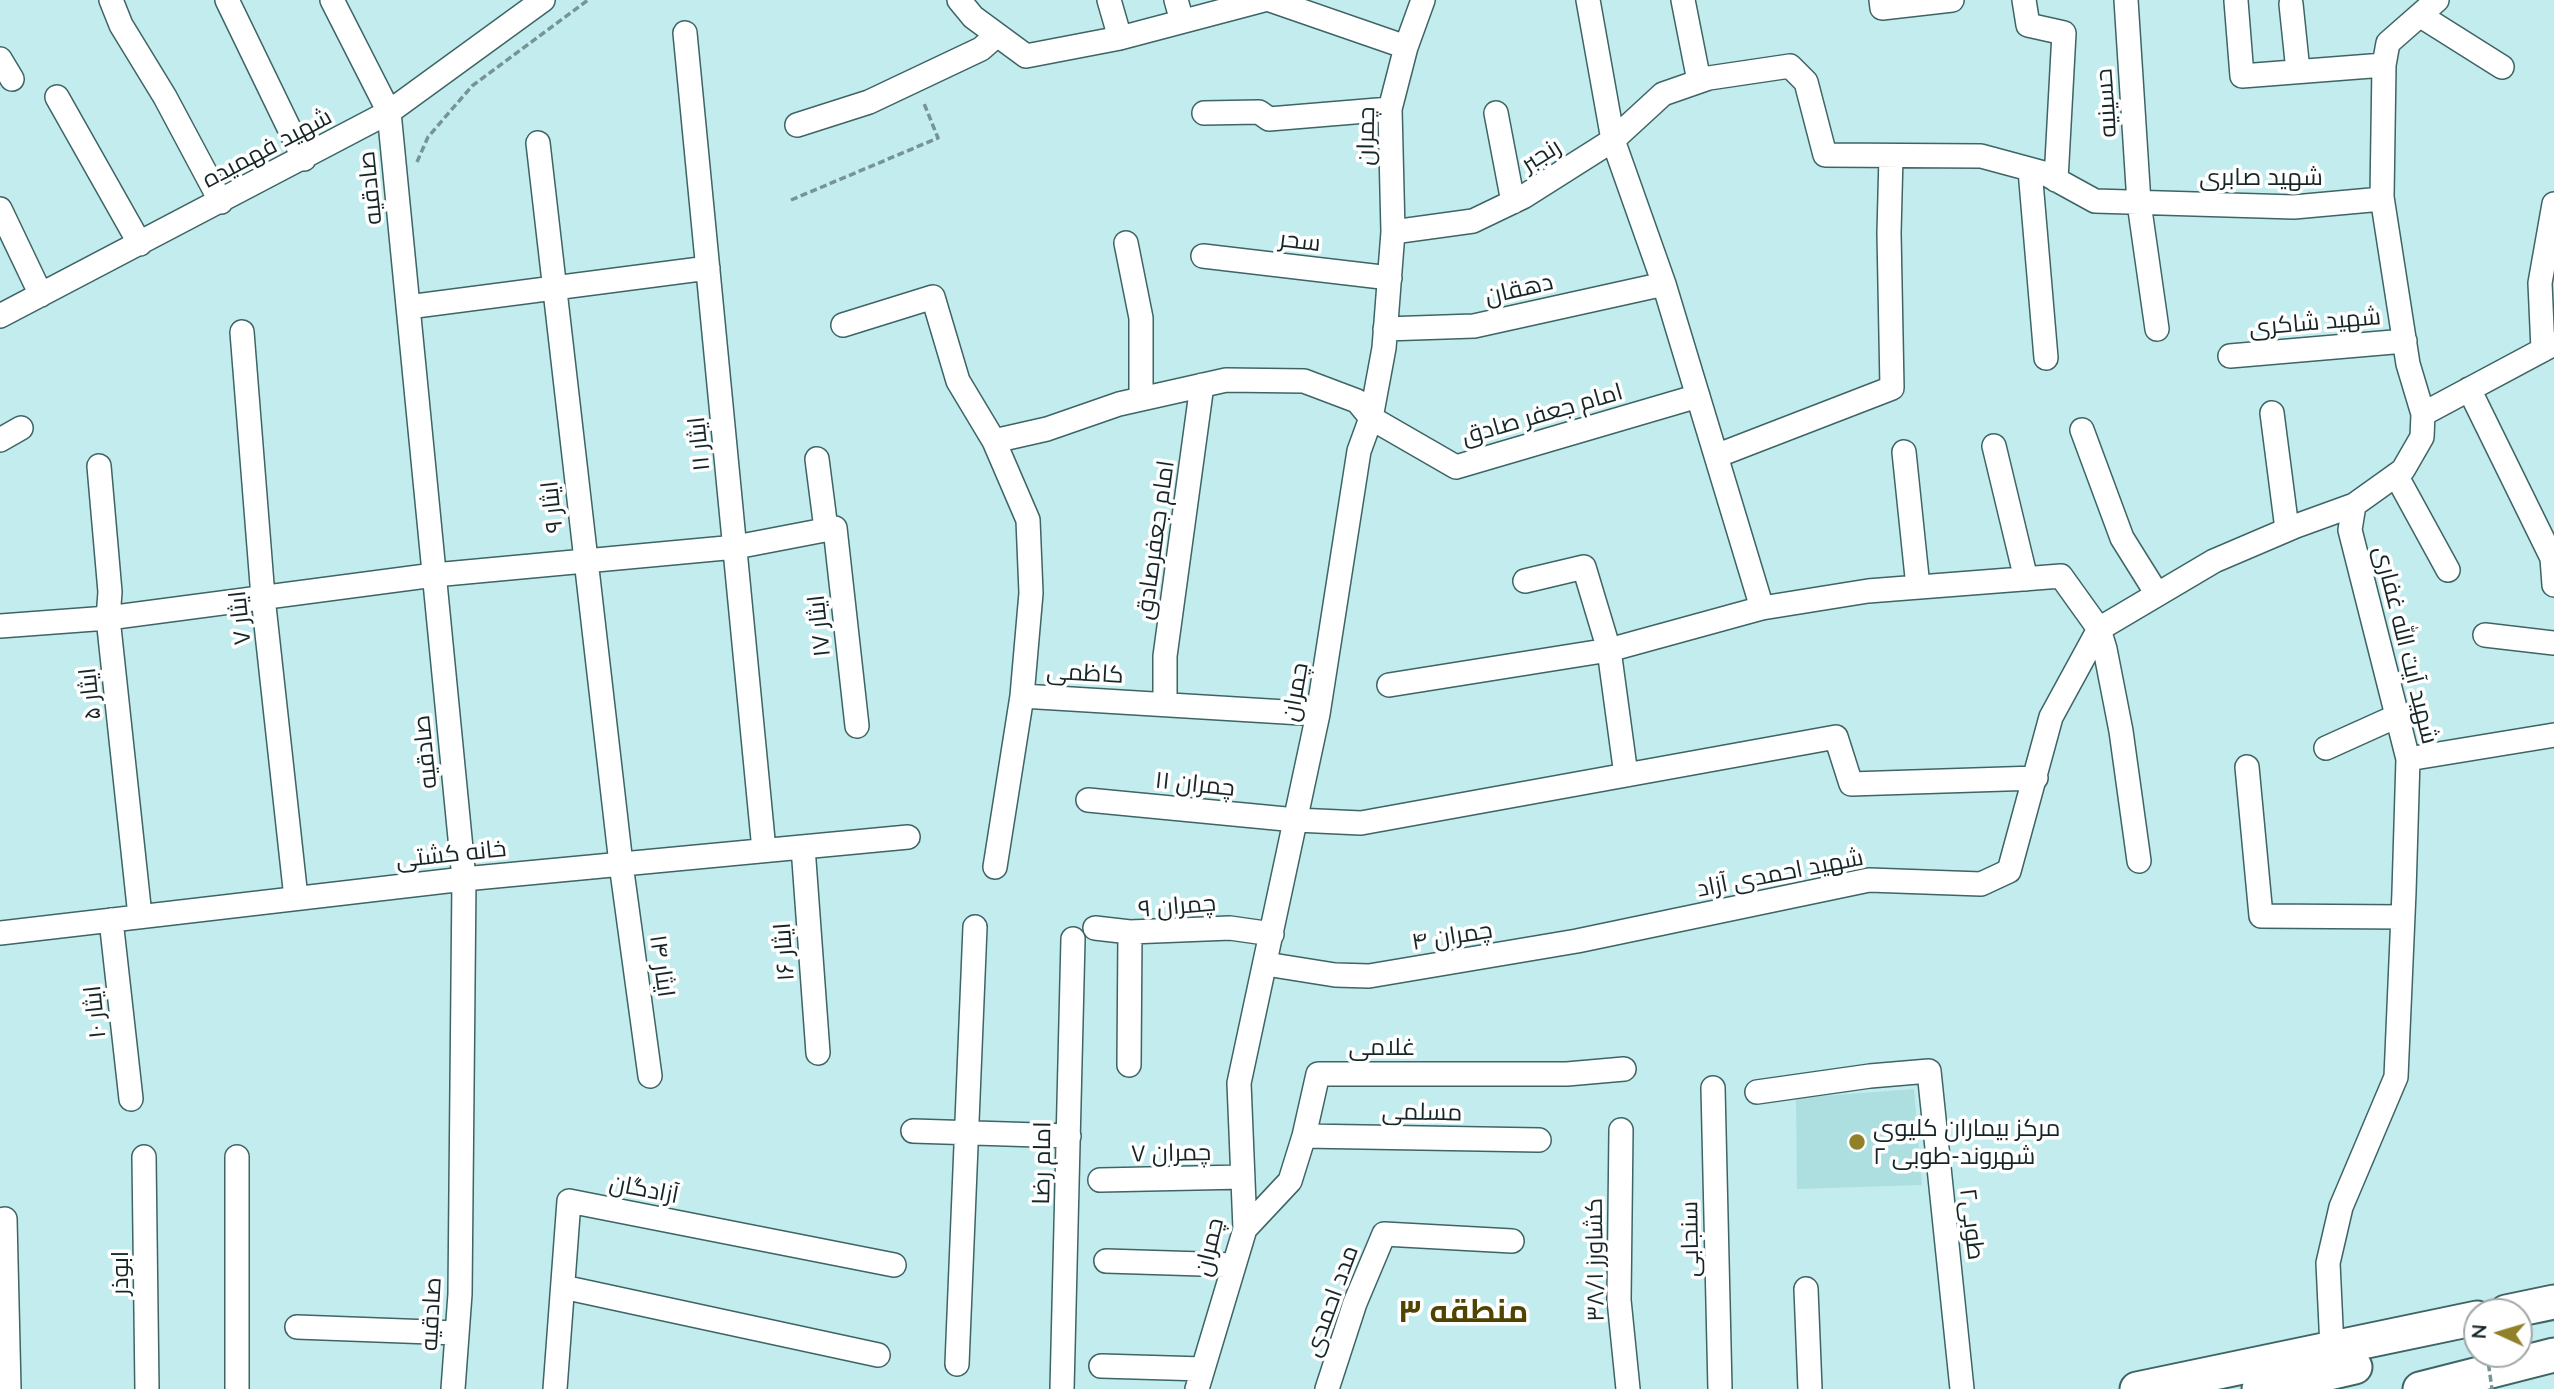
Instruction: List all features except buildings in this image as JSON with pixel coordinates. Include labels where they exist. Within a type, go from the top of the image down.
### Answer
[{"type":"highway","points":[[2533,1306],[2554,1302]]},
{"type":"highway","points":[[2137,1389],[2463,1321]]},
{"type":"highway","points":[[2533,1329],[2554,1325]]},
{"type":"highway","points":[[2270,1387],[2463,1345]]},
{"type":"highway","points":[[2421,1389],[2554,1355]]},
{"type":"street","points":[[111,0],[121,24],[165,97],[221,202]]},
{"type":"street","points":[[227,0],[304,159]]},
{"type":"street","points":[[332,0],[389,112]]},
{"type":"street","points":[[959,0],[973,17],[1026,56],[1120,38],[1179,11],[1264,0]]},
{"type":"street","points":[[1108,0],[1120,38]]},
{"type":"street","points":[[1270,0],[1372,38],[1406,47]]},
{"type":"street","name":"چمران","points":[[1200,1379],[1245,1229],[1240,1083],[1318,714],[1359,451],[1371,418],[1385,329],[1393,232],[1390,109],[1406,47],[1423,0]]},
{"type":"street","points":[[1588,0],[1613,140],[1664,284],[1762,608]]},
{"type":"street","points":[[1683,0],[1699,81]]},
{"type":"street","points":[[1881,0],[1882,8],[1952,0]]},
{"type":"street","points":[[2024,0],[2028,25],[2064,33],[2056,180]]},
{"type":"street","name":"حسینیه","points":[[2126,0],[2139,203],[2157,329]]},
{"type":"street","name":"شهید فهمیده","points":[[0,316],[304,159],[389,112],[541,1]]},
{"type":"street","points":[[2236,1],[2242,76],[2384,65]]},
{"type":"street","points":[[2291,4],[2298,71]]},
{"type":"street","points":[[2099,629],[2214,561],[2287,529],[2354,505],[2403,470],[2422,438],[2423,414],[2404,341],[2382,199],[2384,65],[2388,43],[2429,8],[2502,67]]},
{"type":"street","name":"ایثار ۱۱","points":[[685,33],[764,850]]},
{"type":"street","points":[[797,125],[869,102],[981,49],[997,35]]},
{"type":"street","points":[[0,59],[12,79]]},
{"type":"street","name":"رنجبر","points":[[1393,232],[1472,221],[1513,202],[1613,140],[1663,94],[1699,81],[1790,66],[1806,82],[1825,155],[1891,156]]},
{"type":"street","points":[[57,97],[140,244]]},
{"type":"street","points":[[1204,113],[1259,112],[1269,119],[1390,109]]},
{"type":"street","name":"صادقیه","points":[[389,112],[464,878],[460,1294],[453,1389]]},
{"type":"street","points":[[1496,113],[1513,202]]},
{"type":"street","name":"ایثار ۹","points":[[538,143],[621,864]]},
{"type":"street","points":[[1716,456],[1892,388],[1889,233],[1891,156]]},
{"type":"street","name":"شهید صابری","points":[[1891,156],[1980,156],[2056,180],[2095,201],[2294,207],[2382,199]]},
{"type":"street","points":[[2030,170],[2046,358]]},
{"type":"street","points":[[2423,414],[2548,347],[2540,282],[2554,204]]},
{"type":"street","points":[[0,209],[41,295]]},
{"type":"street","points":[[1125,243],[1141,318],[1141,399]]},
{"type":"street","name":"سحر","points":[[1203,256],[1390,278]]},
{"type":"street","points":[[408,307],[708,268]]},
{"type":"street","name":"دهقان","points":[[1385,329],[1474,326],[1664,284]]},
{"type":"street","points":[[843,324],[933,297],[958,381],[995,441],[1028,520],[1031,593],[1022,696]]},
{"type":"street","name":"ایثار ۷","points":[[242,332],[263,597],[296,898]]},
{"type":"street","name":"شهید شاکری","points":[[2230,356],[2404,341]]},
{"type":"street","name":"امام جعفر صادق","points":[[995,441],[1047,429],[1141,399],[1226,380],[1304,381],[1357,401],[1371,418],[1456,467],[1698,396]]},
{"type":"street","name":"امام جعفرصادق","points":[[1166,703],[1165,656],[1202,385]]},
{"type":"street","points":[[2469,389],[2552,558],[2554,585]]},
{"type":"street","points":[[2272,413],[2287,529]]},
{"type":"street","points":[[0,440],[20,428]]},
{"type":"street","points":[[2082,430],[2122,538],[2157,594]]},
{"type":"street","points":[[1994,446],[2025,579]]},
{"type":"street","points":[[1903,452],[1918,587]]},
{"type":"street","name":"ایثار ۱۷","points":[[817,459],[826,530],[835,528],[857,726]]},
{"type":"street","name":"ایثار ۵","points":[[99,466],[110,592],[108,618],[141,916]]},
{"type":"street","points":[[2396,475],[2448,570]]},
{"type":"street","name":"شهید آیت الله غفاری","points":[[2332,1348],[2328,1263],[2341,1207],[2396,1077],[2408,759],[2350,530],[2354,505]]},
{"type":"street","points":[[0,626],[108,618],[434,575],[736,547],[826,530]]},
{"type":"street","points":[[1525,581],[1584,567],[1609,650],[1626,775]]},
{"type":"street","points":[[1389,685],[1609,650],[1762,608],[1918,587],[2061,576],[2099,629],[2122,731],[2140,861]]},
{"type":"street","name":"شهید احمدی آزاد","points":[[1645,927],[1869,880],[1981,884],[2009,871],[2051,717],[2099,629]]},
{"type":"street","points":[[2485,635],[2554,643]]},
{"type":"street","name":"کاظمی","points":[[995,867],[1022,696],[1318,714]]},
{"type":"street","points":[[2326,748],[2397,716]]},
{"type":"street","points":[[2408,759],[2554,735]]},
{"type":"street","name":"چمران ۱۱","points":[[1088,800],[1296,820],[1361,823],[1836,737],[1852,784],[2036,778]]},
{"type":"street","points":[[2247,767],[2260,916],[2403,917]]},
{"type":"street","name":"خانه کشتی","points":[[0,933],[464,878],[908,837]]},
{"type":"street","name":"ایثار ۱۶","points":[[803,847],[818,1053]]},
{"type":"street","name":"ایثار ۱۴","points":[[621,864],[650,1076]]},
{"type":"street","name":"ایثار ۱۰","points":[[111,920],[131,1099]]},
{"type":"street","points":[[957,1364],[975,927]]},
{"type":"street","name":"چمران ۴","points":[[1266,964],[1335,975],[1369,976],[1645,927]]},
{"type":"street","points":[[1095,928],[1130,932]]},
{"type":"street","name":"چمران ۹","points":[[1129,1065],[1130,932],[1230,928],[1272,934]]},
{"type":"street","name":"امام رضا","points":[[1062,1389],[1073,939]]},
{"type":"street","name":"غلامی","points":[[1245,1229],[1290,1181],[1304,1136],[1318,1074],[1567,1074],[1624,1069]]},
{"type":"street","name":"طوبی۲","points":[[1757,1093],[1870,1076],[1929,1071],[1962,1389]]},
{"type":"street","name":"سنجابی","points":[[1713,1088],[1720,1389]]},
{"type":"street","name":"کشاورز ۳۸/۱","points":[[1621,1130],[1619,1300],[1628,1389]]},
{"type":"street","points":[[913,1131],[1069,1136]]},
{"type":"street","name":"مسلمی","points":[[1304,1136],[1539,1140]]},
{"type":"street","name":"ابوذر","points":[[144,1157],[147,1389]]},
{"type":"street","points":[[237,1157],[237,1389]]},
{"type":"street","name":"چمران ۷","points":[[1100,1180],[1243,1178]]},
{"type":"street","name":"آزادگان","points":[[555,1389],[569,1201],[894,1265]]},
{"type":"street","points":[[0,1220],[5,1219],[9,1389]]},
{"type":"street","name":"مدد احمدی","points":[[1327,1389],[1355,1303],[1384,1234],[1512,1241]]},
{"type":"street","points":[[1106,1261],[1234,1265]]},
{"type":"street","points":[[563,1287],[878,1355]]},
{"type":"street","points":[[1806,1289],[1810,1389]]},
{"type":"street","points":[[297,1327],[457,1334]]},
{"type":"street","points":[[1101,1366],[1200,1379]]},
{"type":"path","points":[[398,205],[428,137],[472,86],[588,0]]},
{"type":"path","points":[[791,200],[938,138],[915,79]]},
{"type":"path","points":[[2489,1368],[2492,1389]]},
{"type":"shaded area","name":"مرکز بیماران کلیوی شهروند-طوبی ۲","points":[[1914,1089],[1922,1185],[1797,1189],[1796,1098]]},
{"type":"place","name":"مرکز بیماران کلیوی شهروند-طوبی ۲","points":[[1857,1142]]},
{"type":"district","name":"منطقه ۳","points":[[1463,1312]]}]
